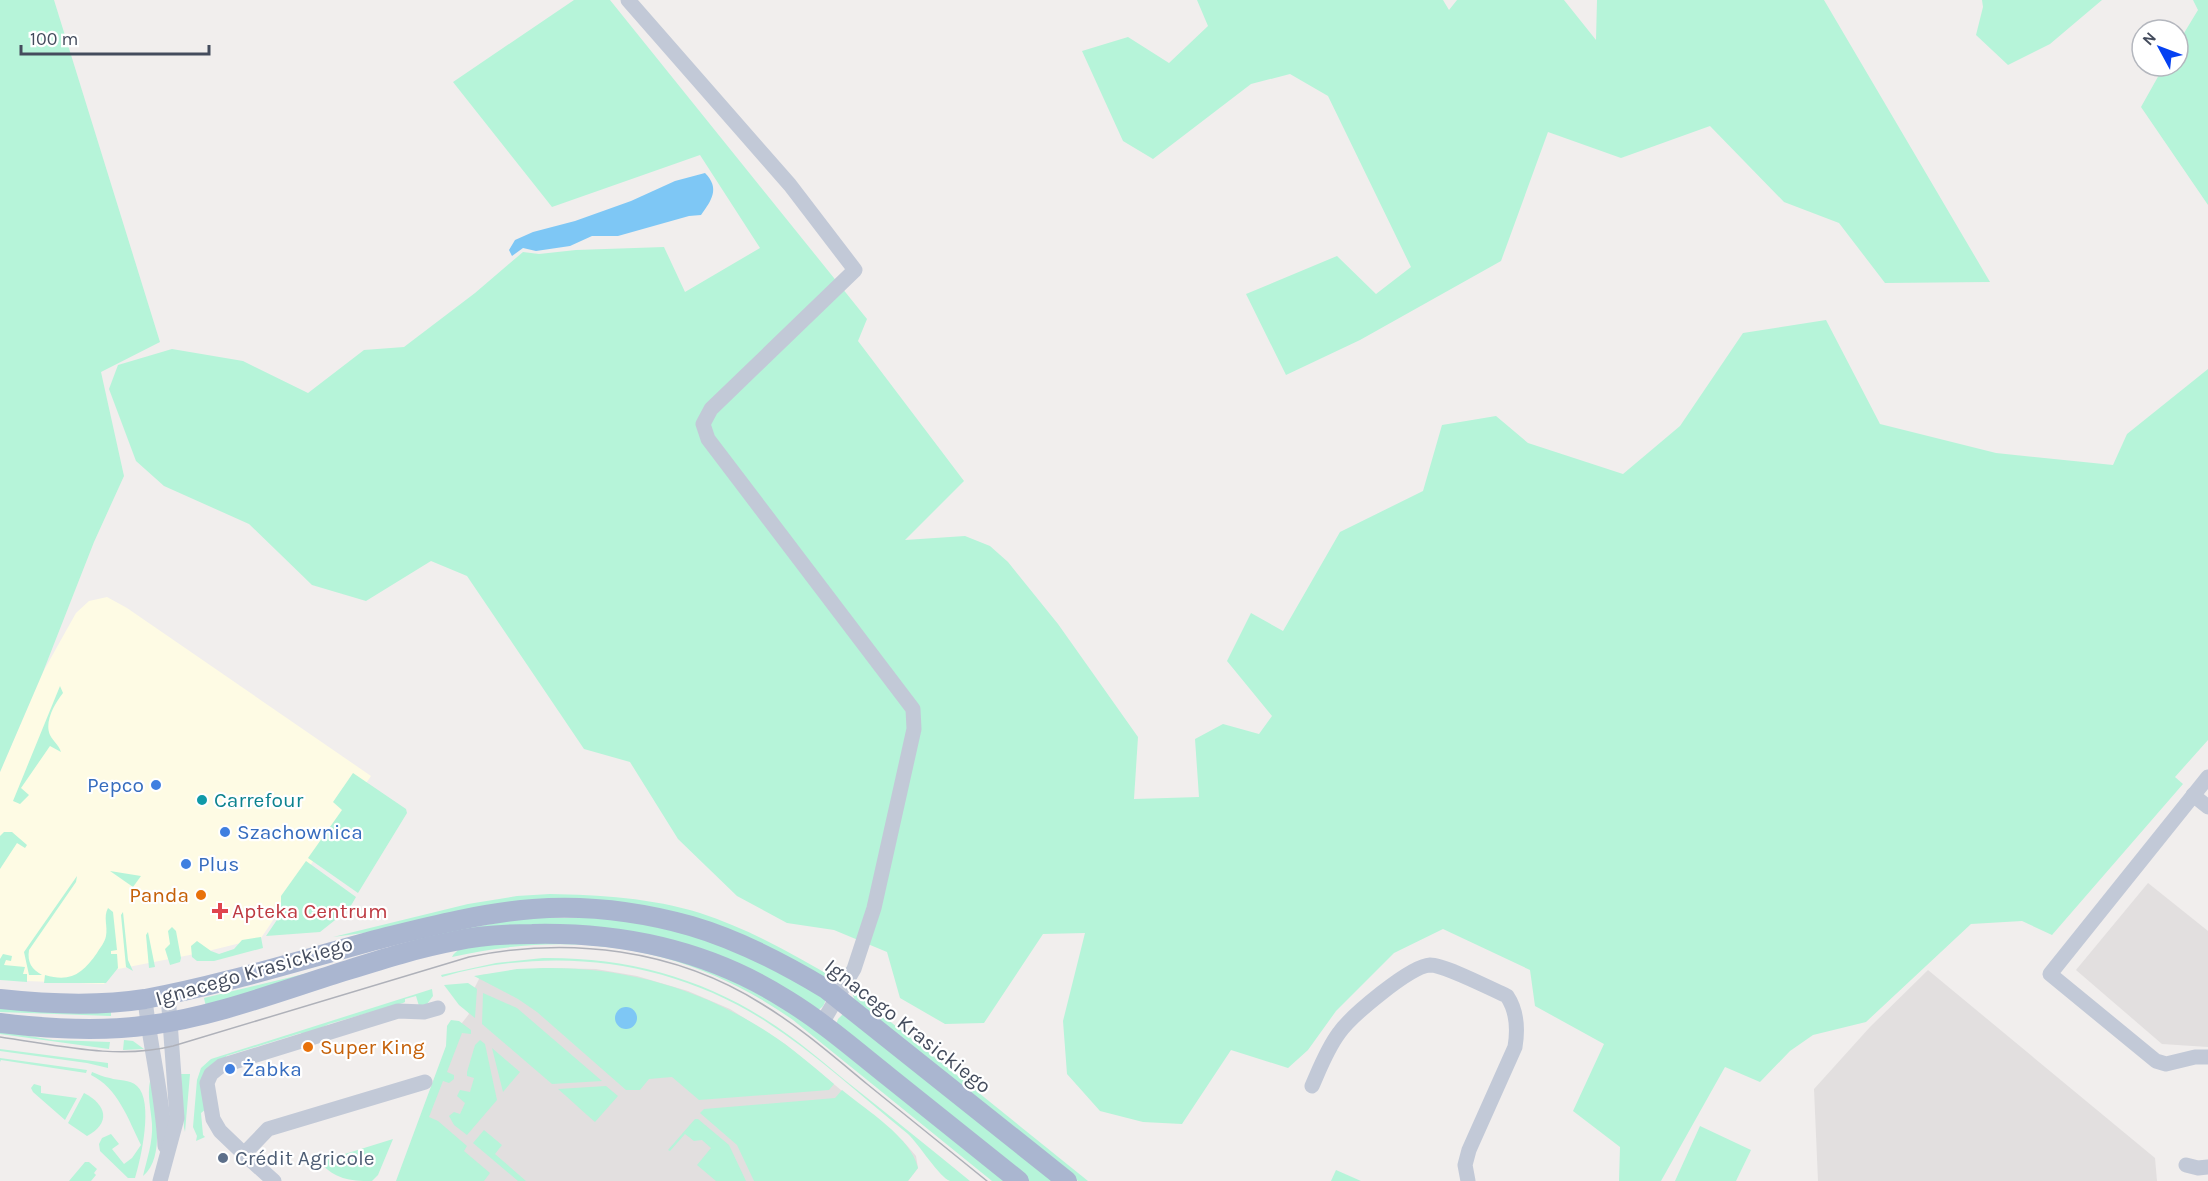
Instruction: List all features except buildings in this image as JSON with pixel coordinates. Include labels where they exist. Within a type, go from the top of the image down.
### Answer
[{"type":"main road","name":"Ignacego Krasickiego","points":[[0,999],[34,1002],[116,1002],[145,999],[478,916],[534,909],[589,909],[640,914],[690,926],[736,941],[785,964],[838,997],[1067,1181]]},
{"type":"main road","name":"Ignacego Krasickiego","points":[[0,1023],[115,1029],[148,1026],[204,1014],[406,952],[457,940],[507,934],[598,935],[647,943],[692,955],[732,971],[784,998],[822,1023],[1019,1181]]},
{"type":"street","points":[[628,0],[790,185],[855,270],[711,409],[703,424],[708,439],[913,709],[914,729],[874,908],[854,969],[822,1023]]},
{"type":"street","points":[[2208,777],[2050,974],[2156,1060],[2166,1064],[2195,1057],[2208,1057]]},
{"type":"street","points":[[2193,795],[2208,807]]},
{"type":"street","points":[[1312,1086],[1339,1032],[1358,1012],[1414,970],[1430,965],[1506,996],[1514,1006],[1517,1035],[1515,1047],[1468,1150],[1465,1165],[1468,1181]]},
{"type":"street","points":[[160,1181],[177,1118],[168,994]]},
{"type":"street","points":[[145,999],[163,1105],[165,1161]]},
{"type":"street","points":[[274,1181],[220,1131],[213,1119],[207,1083],[211,1074],[221,1066],[398,1011],[424,1012],[438,1008]]},
{"type":"street","points":[[244,1154],[268,1129],[425,1082]]},
{"type":"street","points":[[2186,1165],[2198,1168],[2208,1167]]},
{"type":"shaded area","points":[[107,597],[127,608],[371,776],[261,938],[113,970],[104,984],[0,980],[0,772],[43,672],[76,613],[89,601]]},
{"type":"shaded area","points":[[2148,883],[2208,931],[2208,1047],[2162,1044],[2076,970]]},
{"type":"shaded area","points":[[544,968],[596,969],[637,976],[688,991],[730,1009],[785,1044],[903,1141],[916,1156],[918,1168],[908,1181],[398,1181],[457,1024],[462,1023],[469,1014],[465,1007],[481,975]]},
{"type":"shaded area","points":[[1928,970],[2155,1158],[2157,1181],[1818,1181],[1814,1089],[1870,1027]]},
{"type":"green space","points":[[0,0],[54,0],[160,342],[101,372],[124,476],[94,542],[43,672],[0,772]]},
{"type":"green space","points":[[574,0],[610,0],[867,319],[858,341],[964,481],[905,540],[965,536],[990,546],[1008,562],[1058,624],[1138,737],[1134,799],[1199,797],[1195,739],[1223,724],[1259,734],[1272,716],[1227,661],[1251,613],[1283,631],[1340,532],[1423,491],[1442,425],[1496,416],[1528,443],[1623,474],[1680,426],[1743,333],[1826,320],[1880,424],[1996,453],[2113,465],[2127,434],[2208,369],[2208,740],[2175,777],[2183,784],[2052,935],[2022,921],[1971,924],[1866,1022],[1813,1035],[1790,1051],[1760,1082],[1725,1067],[1661,1181],[1619,1181],[1620,1147],[1573,1111],[1604,1044],[1535,1006],[1530,970],[1443,929],[1394,953],[1336,1011],[1308,1050],[1288,1068],[1231,1050],[1182,1124],[1143,1122],[1100,1111],[1067,1074],[1063,1021],[1085,933],[1043,934],[984,1023],[945,1024],[900,998],[887,952],[834,930],[787,923],[737,896],[678,839],[630,762],[584,749],[467,576],[431,561],[366,601],[312,585],[249,524],[164,486],[136,461],[109,389],[118,365],[172,349],[243,361],[308,393],[364,350],[404,347],[475,293],[523,252],[539,254],[576,250],[664,247],[685,292],[760,248],[700,155],[552,207],[453,82]]},
{"type":"green space","points":[[1197,0],[1443,0],[1449,10],[1457,0],[1564,0],[1596,40],[1597,0],[1824,0],[1990,282],[1885,283],[1839,223],[1784,202],[1710,126],[1621,158],[1548,132],[1501,261],[1360,340],[1286,375],[1246,294],[1337,256],[1376,294],[1411,267],[1328,96],[1290,74],[1251,84],[1153,159],[1123,141],[1082,51],[1128,37],[1169,63],[1208,26]]},
{"type":"green space","points":[[1982,0],[2102,0],[2050,44],[2008,65],[1976,35],[1983,7]]},
{"type":"green space","points":[[2193,0],[2208,0],[2208,205],[2141,107],[2157,78],[2190,78],[2190,23],[2198,10]]},
{"type":"green space","points":[[60,686],[63,693],[54,707],[48,724],[50,735],[61,752],[50,746],[21,788],[29,795],[20,804],[13,801]]},
{"type":"green space","points":[[353,773],[406,809],[407,813],[358,893],[308,858],[342,810],[333,802]]},
{"type":"green space","points":[[4,832],[12,832],[27,845],[25,848],[17,843],[0,869],[0,836]]},
{"type":"green space","points":[[306,861],[356,897],[349,909],[320,932],[266,936],[281,914],[281,896]]},
{"type":"green space","points":[[110,871],[141,876],[133,887]]},
{"type":"green space","points":[[77,876],[76,882],[29,950],[31,965],[42,975],[29,975],[24,952]]},
{"type":"green space","points":[[550,894],[626,898],[700,913],[753,934],[837,980],[830,981],[651,908],[386,930],[333,937],[468,904],[517,896]]},
{"type":"green space","points":[[108,908],[113,912],[117,950],[111,951],[111,954],[117,954],[118,968],[106,983],[44,983],[45,975],[69,977],[87,966],[105,938]]},
{"type":"green space","points":[[123,912],[128,960],[133,971],[126,967],[121,915]]},
{"type":"green space","points":[[523,918],[605,918],[667,927],[738,951],[826,1000],[817,1010],[780,987],[553,926],[206,1007],[204,998],[308,973],[431,935]]},
{"type":"green space","points":[[172,927],[176,931],[181,958],[180,962],[170,965],[165,949],[170,944],[168,931]]},
{"type":"green space","points":[[148,932],[155,967],[149,968],[146,935]]},
{"type":"green space","points":[[261,937],[263,948],[214,961],[197,961],[192,957],[191,946],[197,941],[219,954],[234,949],[242,940]]},
{"type":"green space","points":[[502,942],[610,944],[703,966],[790,1010],[1005,1181],[992,1181],[793,1020],[753,995],[713,975],[672,960],[630,950],[587,945],[543,945],[498,949],[452,957],[456,952],[467,947]]},
{"type":"green space","points":[[3,954],[12,956],[11,961],[6,960],[4,965],[25,967],[23,974],[27,974],[27,982],[0,980],[0,959]]},
{"type":"green space","points":[[543,958],[602,961],[658,972],[713,991],[739,1004],[765,1019],[800,1044],[970,1181],[950,1181],[946,1178],[908,1134],[784,1033],[728,1000],[689,983],[649,971],[608,964],[566,961],[525,962],[483,967],[442,977],[441,975],[496,963]]},
{"type":"green space","points":[[517,969],[604,971],[633,976],[689,992],[743,1017],[769,1033],[834,1084],[829,1090],[699,1100],[672,1077],[649,1079],[640,1090],[626,1090],[537,1012],[518,999],[474,976]]},
{"type":"green space","points":[[468,983],[477,989],[475,1018],[459,1005],[444,985]]},
{"type":"green space","points":[[432,989],[433,996],[427,1004],[419,1006],[416,996],[405,999],[403,1003],[329,1024],[303,1037],[301,1033],[226,1056],[227,1060],[218,1064],[206,1109],[201,1113],[205,1137],[196,1141],[197,1136],[193,1127],[197,1080],[201,1068],[211,1059]]},
{"type":"green space","points":[[851,990],[1088,1181],[1078,1181],[855,1001]]},
{"type":"green space","points":[[483,993],[517,1008],[602,1081],[552,1084],[482,1024]]},
{"type":"green space","points":[[0,1008],[111,1010],[111,1016],[0,1012]]},
{"type":"green space","points":[[843,1014],[1055,1181],[1029,1181],[836,1025]]},
{"type":"green space","points":[[451,1020],[459,1021],[471,1030],[471,1034],[462,1033],[447,1072],[454,1075],[454,1079],[449,1083],[443,1081],[429,1117],[438,1121],[467,1146],[464,1151],[490,1173],[484,1181],[396,1181],[446,1046],[447,1026]]},
{"type":"green space","points":[[0,1031],[53,1040],[110,1042],[109,1049],[0,1034]]},
{"type":"green space","points":[[124,1040],[133,1041],[144,1049],[123,1050]]},
{"type":"green space","points":[[480,1040],[485,1044],[497,1100],[467,1135],[454,1125],[449,1116],[454,1112],[460,1114],[465,1103],[457,1096],[460,1090],[470,1092],[474,1078],[467,1076],[467,1072],[475,1045]]},
{"type":"green space","points":[[492,1048],[520,1072],[503,1092]]},
{"type":"green space","points":[[0,1049],[108,1063],[108,1068],[0,1051]]},
{"type":"green space","points":[[0,1058],[87,1070],[86,1073],[1,1060],[0,1062]]},
{"type":"green space","points":[[92,1072],[131,1082],[142,1093],[145,1104],[145,1130],[135,1178],[128,1178],[100,1151],[99,1144],[102,1138],[111,1134],[119,1144],[112,1149],[124,1164],[132,1158],[141,1145],[115,1096],[91,1075]]},
{"type":"green space","points":[[181,1074],[190,1074],[185,1132],[184,1127]]},
{"type":"green space","points":[[150,1081],[152,1081],[157,1118],[157,1145],[155,1157],[143,1176],[152,1137]]},
{"type":"green space","points":[[34,1084],[41,1086],[41,1093],[77,1098],[65,1120],[33,1092],[31,1088]]},
{"type":"green space","points":[[606,1086],[618,1096],[595,1122],[558,1089]]},
{"type":"green space","points":[[842,1090],[886,1125],[907,1146],[918,1168],[908,1181],[754,1181],[737,1145],[700,1113],[704,1109],[835,1098]]},
{"type":"green space","points":[[84,1093],[98,1103],[103,1114],[100,1125],[87,1136],[68,1123]]},
{"type":"green space","points":[[695,1119],[698,1119],[729,1145],[746,1181],[716,1181],[697,1165],[711,1148],[702,1140],[694,1141],[685,1134],[670,1151],[668,1150]]},
{"type":"green space","points":[[1700,1126],[1751,1150],[1736,1181],[1675,1181]]},
{"type":"green space","points":[[484,1130],[502,1145],[495,1154],[526,1181],[518,1181],[473,1143]]},
{"type":"green space","points":[[393,1139],[378,1175],[372,1181],[343,1178],[319,1162]]},
{"type":"green space","points":[[85,1162],[89,1162],[97,1169],[91,1181],[69,1181]]},
{"type":"green space","points":[[1336,1170],[1361,1181],[1331,1181]]},
{"type":"water","points":[[705,173],[710,178],[713,194],[701,215],[689,216],[618,236],[592,236],[570,246],[536,251],[523,248],[512,256],[509,250],[515,240],[533,232],[575,221],[631,201],[675,181]]},
{"type":"water","points":[[622,1007],[630,1007],[637,1014],[637,1022],[630,1029],[622,1029],[615,1022],[615,1014]]},
{"type":"tram line","points":[[0,1037],[86,1050],[130,1052],[152,1050],[173,1046],[469,957],[545,948],[583,948],[620,952],[657,959],[694,970],[729,985],[762,1004],[816,1042],[987,1181]]},
{"type":"place","name":"Pepco","points":[[156,785]]},
{"type":"place","name":"Carrefour","points":[[202,800]]},
{"type":"place","name":"Szachownica","points":[[225,832]]},
{"type":"place","name":"Plus","points":[[186,864]]},
{"type":"place","name":"Panda","points":[[201,895]]},
{"type":"place","name":"Apteka Centrum","points":[[220,911]]},
{"type":"place","name":"Super King","points":[[308,1047]]},
{"type":"place","name":"Żabka","points":[[230,1069]]},
{"type":"place","name":"Crédit Agricole","points":[[223,1158]]}]
